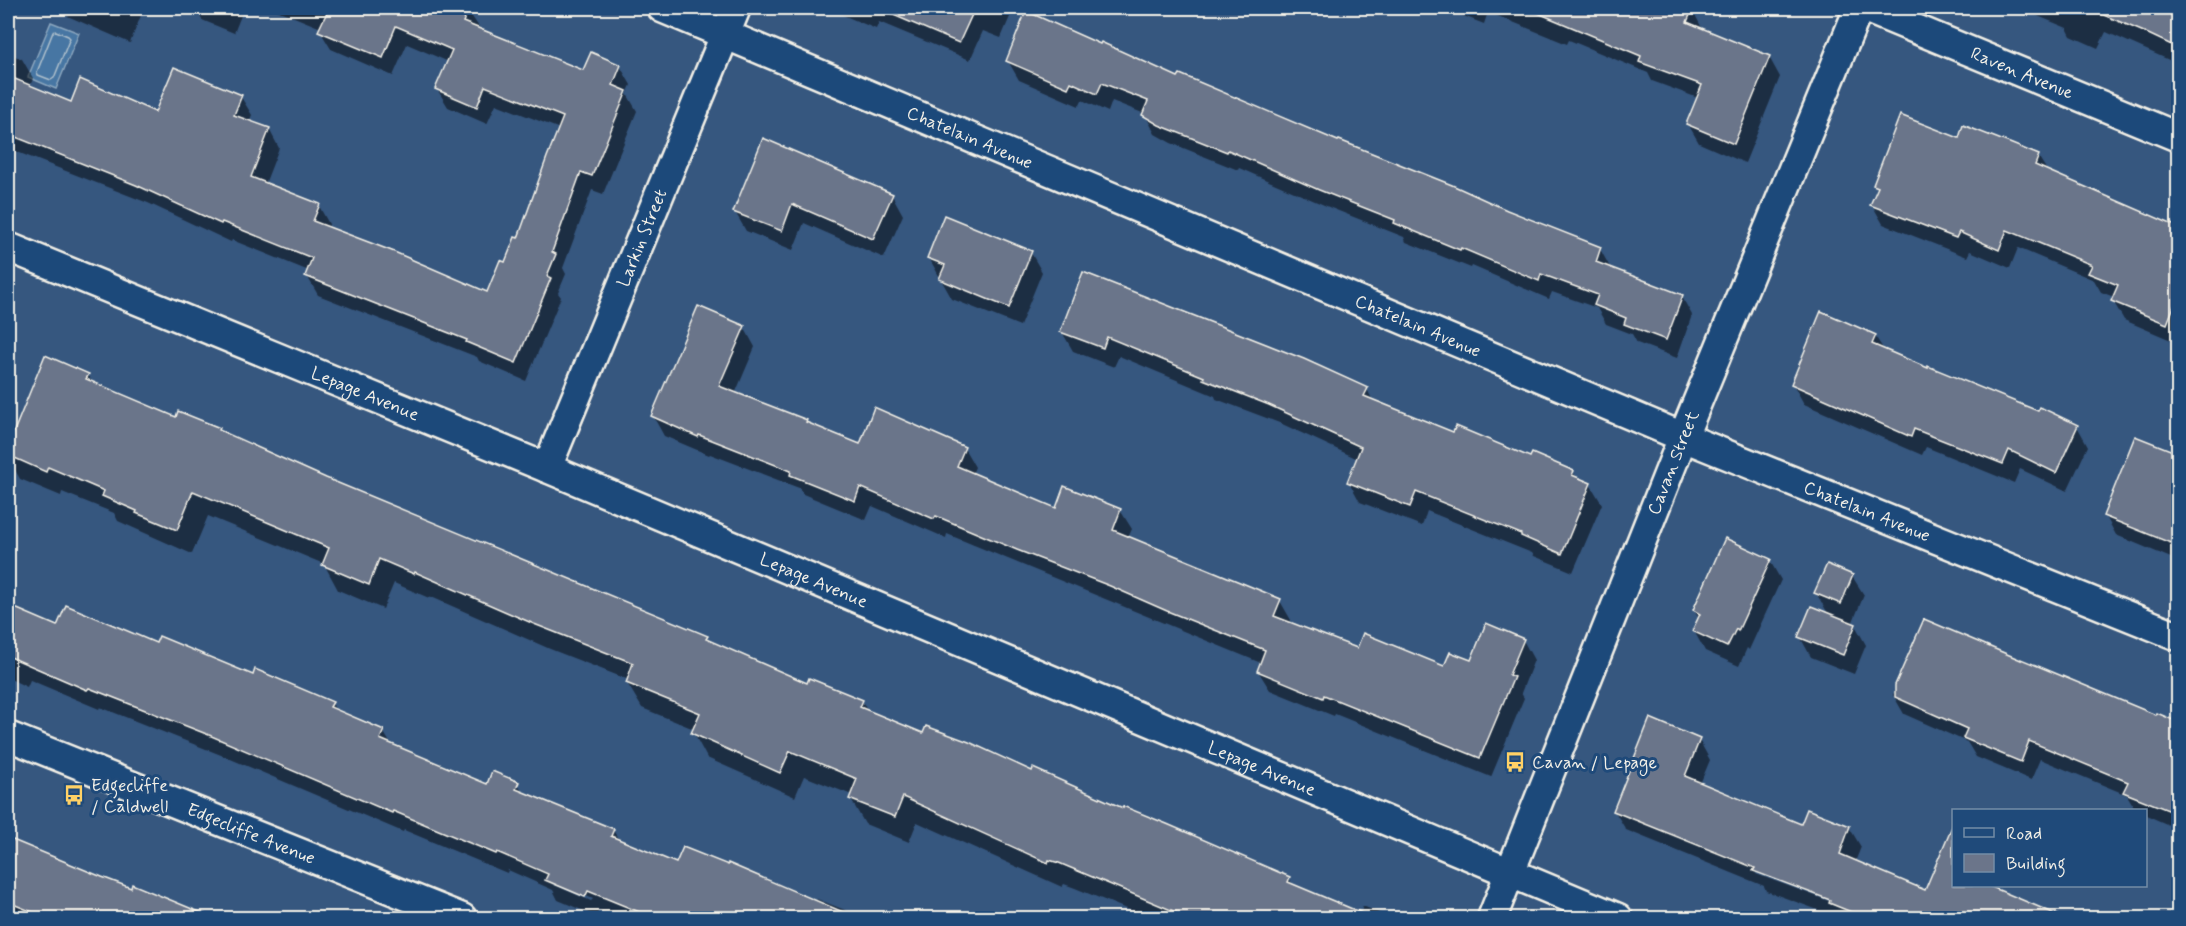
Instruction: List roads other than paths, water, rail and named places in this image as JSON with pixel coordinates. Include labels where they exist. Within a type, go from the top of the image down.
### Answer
[{"type":"street","name":"Chatelain Avenue","points":[[662,8],[1683,437],[2178,636]]},
{"type":"street","name":"Larkin Street","points":[[547,468],[736,8]]},
{"type":"street","name":"Cavan Street","points":[[1492,918],[1683,437],[1858,8]]},
{"type":"street","name":"Raven Avenue","points":[[1865,8],[2178,137]]},
{"type":"street","name":"Lepage Avenue","points":[[8,247],[547,468],[1398,828],[1511,872],[1617,918]]},
{"type":"street","name":"Edgecliffe Avenue","points":[[8,736],[462,918]]},
{"type":"water","points":[[51,22],[79,33],[56,89],[28,77]]},
{"type":"place","name":"Cavan / Lepage","points":[[1515,762]]},
{"type":"place","name":"Edgecliffe / Caldwell","points":[[74,795]]}]
